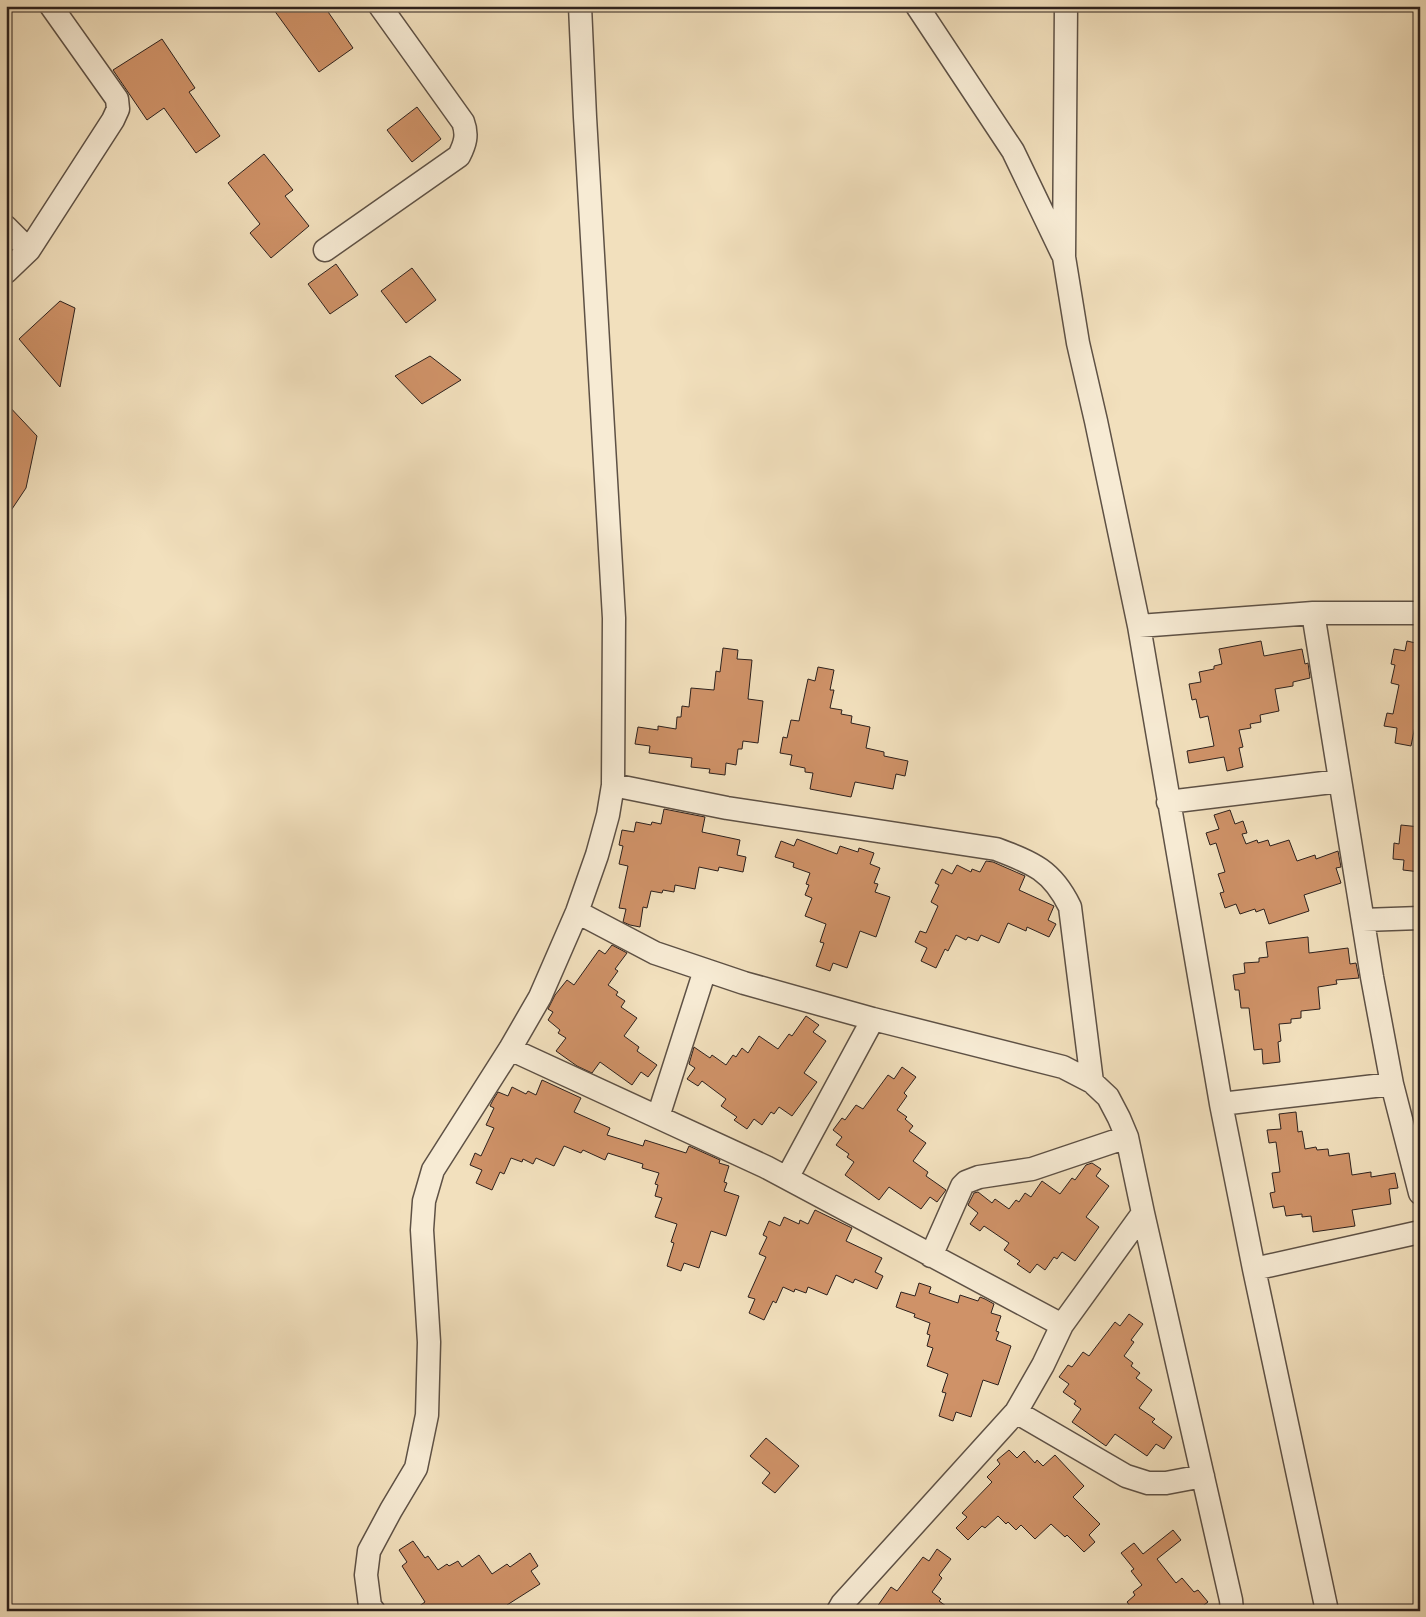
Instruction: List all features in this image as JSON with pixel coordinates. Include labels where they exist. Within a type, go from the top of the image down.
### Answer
[{"type":"street","points":[[6,272],[29,250],[113,120],[118,109],[117,99],[51,6]]},
{"type":"street","points":[[325,250],[459,156],[465,144],[466,131],[463,122],[380,6]]},
{"type":"street","points":[[374,1611],[370,1606],[366,1575],[369,1551],[416,1468],[427,1415],[429,1342],[422,1230],[424,1201],[433,1170],[510,1049],[540,997],[578,912],[597,855],[608,815],[613,785],[614,618],[585,127],[580,6]]},
{"type":"street","points":[[918,6],[1013,151],[1064,257]]},
{"type":"street","points":[[1066,6],[1064,257],[1078,343],[1139,626],[1221,1104],[1327,1611]]},
{"type":"street","points":[[6,227],[29,250]]},
{"type":"street","points":[[1139,626],[1313,613],[1420,613]]},
{"type":"street","points":[[1313,613],[1392,1084],[1420,1193]]},
{"type":"street","points":[[1168,802],[1340,780]]},
{"type":"street","points":[[613,785],[727,808],[996,849],[1029,862],[1050,876],[1062,890],[1070,907],[1092,1082]]},
{"type":"street","points":[[578,912],[655,953],[744,983],[1062,1068],[1092,1082],[1108,1097],[1127,1137],[1232,1611]]},
{"type":"street","points":[[1363,920],[1420,918]]},
{"type":"street","points":[[658,1117],[705,970]]},
{"type":"street","points":[[787,1178],[873,1018]]},
{"type":"street","points":[[510,1049],[766,1166],[1062,1325]]},
{"type":"street","points":[[1221,1104],[1392,1084]]},
{"type":"street","points":[[931,1256],[962,1186],[966,1182],[979,1177],[1032,1169],[1127,1137]]},
{"type":"street","points":[[838,1611],[842,1604],[1016,1412],[1043,1365],[1062,1325],[1143,1213]]},
{"type":"street","points":[[1254,1269],[1420,1232]]},
{"type":"street","points":[[1016,1412],[1126,1476],[1148,1483],[1166,1483],[1203,1476]]},
{"type":"building","points":[[271,6],[324,6],[353,48],[319,72]]},
{"type":"building","points":[[162,39],[195,88],[189,92],[220,136],[196,153],[164,108],[147,120],[113,70]]},
{"type":"building","points":[[417,107],[441,139],[412,162],[387,130]]},
{"type":"building","points":[[264,154],[293,190],[285,196],[309,226],[271,258],[250,233],[260,224],[228,183]]},
{"type":"building","points":[[336,264],[358,295],[330,314],[308,284]]},
{"type":"building","points":[[412,268],[436,300],[406,323],[381,291]]},
{"type":"building","points":[[60,301],[75,308],[60,387],[19,339]]},
{"type":"building","points":[[430,356],[461,380],[422,404],[395,376]]},
{"type":"building","points":[[6,403],[37,436],[26,488],[6,518]]},
{"type":"building","points":[[1261,641],[1264,656],[1302,649],[1305,664],[1308,663],[1310,678],[1293,682],[1293,686],[1275,689],[1279,711],[1260,715],[1261,722],[1250,724],[1251,728],[1239,730],[1243,747],[1239,748],[1243,767],[1227,771],[1224,757],[1189,763],[1187,751],[1214,746],[1208,716],[1200,718],[1196,699],[1192,700],[1189,684],[1201,682],[1199,672],[1214,669],[1214,666],[1222,664],[1219,649]]},
{"type":"building","points":[[1407,641],[1420,644],[1420,727],[1415,726],[1411,746],[1395,743],[1397,728],[1384,726],[1387,713],[1393,714],[1399,685],[1391,683],[1395,665],[1391,664],[1394,649],[1405,651]]},
{"type":"building","points":[[723,648],[738,650],[737,659],[752,660],[748,699],[763,701],[758,743],[743,741],[742,749],[738,749],[736,765],[726,763],[725,775],[709,773],[710,769],[691,767],[692,758],[649,753],[650,746],[635,744],[638,727],[658,730],[658,726],[676,729],[677,717],[681,717],[682,706],[689,707],[691,688],[714,690],[716,671],[720,672]]},
{"type":"building","points":[[818,667],[834,670],[830,690],[834,690],[830,708],[842,710],[841,714],[852,716],[851,723],[870,727],[866,748],[884,752],[884,756],[908,761],[905,776],[896,774],[893,789],[855,782],[851,797],[810,789],[813,773],[805,772],[805,768],[790,765],[792,755],[780,753],[783,737],[787,738],[791,720],[799,721],[808,679],[815,681]]},
{"type":"building","points":[[664,809],[705,817],[702,832],[740,840],[737,855],[746,857],[743,872],[719,867],[718,871],[699,867],[695,889],[675,885],[674,892],[663,890],[662,893],[651,891],[647,908],[643,907],[640,927],[630,925],[623,922],[626,909],[619,908],[628,866],[619,864],[623,846],[619,845],[622,830],[634,832],[636,822],[651,825],[652,822],[661,824]]},
{"type":"building","points":[[1230,810],[1235,824],[1243,821],[1247,833],[1242,834],[1246,844],[1257,840],[1258,843],[1268,840],[1270,846],[1289,840],[1297,861],[1315,855],[1316,859],[1338,851],[1341,867],[1336,868],[1341,883],[1304,895],[1309,911],[1269,924],[1264,909],[1256,912],[1255,909],[1240,914],[1236,904],[1225,908],[1220,893],[1224,892],[1218,874],[1225,872],[1216,843],[1210,845],[1206,833],[1219,829],[1214,815]]},
{"type":"building","points":[[1401,825],[1420,827],[1420,872],[1403,870],[1404,860],[1393,859],[1394,843],[1399,844]]},
{"type":"building","points":[[797,839],[837,854],[840,846],[858,852],[859,848],[874,853],[870,864],[880,868],[874,883],[878,884],[875,892],[890,897],[876,937],[860,931],[847,968],[833,963],[830,971],[816,966],[824,943],[820,942],[826,924],[805,916],[812,898],[805,895],[809,885],[806,884],[810,873],[793,867],[794,863],[775,857],[781,841],[794,846]]},
{"type":"building","points":[[986,861],[993,862],[1025,876],[1019,890],[1054,906],[1048,920],[1056,924],[1049,937],[1027,927],[1026,931],[1008,923],[999,943],[981,935],[978,941],[968,937],[966,940],[956,935],[948,951],[945,949],[936,968],[921,961],[927,948],[915,942],[920,931],[926,933],[938,906],[931,902],[939,885],[935,883],[942,869],[952,874],[957,865],[971,872],[972,869],[980,872]]},
{"type":"building","points":[[1308,937],[1309,953],[1348,948],[1350,964],[1356,963],[1359,978],[1336,980],[1337,984],[1318,987],[1320,1009],[1301,1011],[1301,1018],[1291,1019],[1291,1023],[1279,1024],[1281,1041],[1278,1042],[1280,1062],[1263,1064],[1262,1049],[1254,1050],[1249,1008],[1241,1008],[1239,990],[1235,990],[1233,975],[1245,973],[1244,963],[1259,962],[1259,958],[1268,957],[1266,942]]},
{"type":"building","points":[[612,945],[627,953],[615,969],[618,971],[608,985],[618,992],[616,995],[625,1001],[621,1007],[637,1018],[624,1036],[639,1047],[637,1051],[657,1065],[648,1077],[641,1072],[632,1085],[600,1062],[592,1073],[577,1066],[556,1051],[566,1038],[558,1033],[560,1030],[548,1020],[553,1012],[548,1009],[555,995],[567,980],[574,985],[599,950],[605,954]]},
{"type":"building","points":[[806,1016],[819,1025],[813,1032],[826,1041],[804,1073],[817,1082],[792,1116],[779,1107],[774,1114],[771,1112],[762,1125],[754,1119],[747,1129],[734,1120],[737,1117],[721,1106],[726,1099],[702,1081],[698,1086],[687,1079],[695,1068],[689,1064],[694,1047],[710,1058],[712,1055],[726,1065],[733,1055],[736,1057],[742,1048],[748,1053],[759,1036],[778,1049],[789,1034],[792,1036]]},
{"type":"building","points":[[902,1067],[916,1077],[904,1093],[907,1096],[897,1110],[907,1117],[905,1119],[913,1126],[909,1131],[926,1143],[913,1161],[928,1172],[926,1176],[946,1190],[937,1202],[930,1197],[921,1209],[889,1187],[879,1200],[845,1175],[854,1162],[847,1157],[849,1154],[836,1145],[842,1137],[833,1130],[842,1118],[845,1120],[856,1105],[863,1109],[888,1075],[894,1079]]},
{"type":"building","points":[[542,1080],[581,1098],[574,1112],[610,1128],[607,1135],[643,1146],[645,1140],[686,1153],[689,1146],[720,1160],[719,1163],[729,1166],[724,1182],[727,1183],[724,1191],[739,1196],[726,1236],[711,1231],[699,1268],[684,1263],[681,1271],[667,1266],[674,1243],[671,1242],[677,1224],[655,1217],[662,1198],[655,1196],[658,1185],[655,1184],[659,1173],[642,1168],[643,1164],[608,1153],[605,1160],[583,1150],[581,1153],[564,1146],[554,1166],[536,1158],[533,1164],[523,1159],[522,1162],[511,1158],[504,1174],[500,1172],[492,1190],[476,1183],[482,1170],[470,1165],[475,1153],[481,1156],[494,1128],[486,1125],[494,1108],[490,1106],[498,1092],[508,1096],[512,1087],[526,1094],[528,1091],[536,1095]]},
{"type":"building","points":[[1296,1112],[1298,1132],[1302,1131],[1305,1149],[1316,1147],[1317,1150],[1328,1149],[1329,1156],[1349,1153],[1352,1175],[1371,1172],[1371,1177],[1395,1173],[1398,1188],[1389,1189],[1391,1204],[1352,1210],[1355,1226],[1313,1232],[1311,1216],[1302,1217],[1302,1214],[1286,1216],[1284,1206],[1273,1208],[1270,1193],[1275,1192],[1272,1173],[1280,1172],[1276,1142],[1269,1143],[1267,1130],[1281,1129],[1279,1114]]},
{"type":"building","points":[[1092,1163],[1101,1169],[1096,1176],[1109,1186],[1086,1217],[1099,1227],[1075,1261],[1062,1252],[1057,1259],[1054,1257],[1045,1270],[1037,1264],[1030,1273],[1017,1264],[1020,1261],[1004,1250],[1009,1243],[984,1226],[980,1231],[970,1224],[978,1213],[968,1205],[974,1193],[978,1192],[992,1203],[995,1199],[1009,1209],[1016,1200],[1019,1202],[1025,1193],[1031,1197],[1042,1181],[1060,1194],[1072,1178],[1075,1180],[1086,1165]]},
{"type":"building","points":[[815,1210],[852,1228],[846,1241],[882,1258],[875,1272],[883,1276],[877,1289],[855,1279],[853,1283],[836,1275],[827,1295],[808,1287],[806,1293],[795,1289],[794,1292],[783,1287],[776,1303],[773,1301],[764,1320],[749,1313],[755,1299],[748,1297],[766,1257],[759,1254],[767,1237],[763,1235],[769,1221],[780,1226],[784,1217],[799,1224],[800,1220],[808,1224]]},
{"type":"building","points":[[919,1283],[931,1287],[929,1293],[958,1303],[960,1295],[978,1301],[980,1297],[985,1299],[994,1304],[991,1313],[1001,1316],[996,1331],[999,1332],[996,1340],[1011,1346],[998,1385],[983,1380],[971,1417],[956,1412],[953,1421],[939,1416],[946,1393],[942,1392],[948,1374],[927,1366],[933,1348],[927,1346],[930,1335],[927,1334],[930,1323],[914,1317],[915,1314],[896,1307],[901,1292],[915,1296]]},
{"type":"building","points":[[1129,1314],[1143,1324],[1131,1340],[1134,1342],[1124,1356],[1133,1363],[1131,1366],[1140,1373],[1136,1378],[1152,1390],[1139,1408],[1155,1419],[1152,1422],[1172,1437],[1164,1449],[1156,1444],[1147,1456],[1115,1434],[1106,1446],[1072,1422],[1081,1409],[1074,1404],[1076,1401],[1063,1392],[1069,1384],[1059,1377],[1068,1365],[1072,1367],[1083,1352],[1089,1356],[1115,1322],[1120,1326]]},
{"type":"building","points":[[766,1438],[799,1466],[775,1493],[762,1483],[770,1473],[750,1456]]},
{"type":"building","points":[[1009,1450],[1017,1458],[1024,1451],[1035,1463],[1037,1460],[1043,1466],[1055,1455],[1084,1486],[1073,1497],[1100,1524],[1089,1535],[1095,1542],[1084,1552],[1067,1535],[1065,1537],[1051,1524],[1035,1539],[1021,1525],[1016,1530],[998,1516],[985,1528],[982,1526],[968,1540],[956,1528],[967,1517],[962,1513],[992,1482],[987,1477],[1000,1464],[997,1460]]},
{"type":"building","points":[[1173,1530],[1181,1540],[1157,1559],[1176,1583],[1182,1578],[1194,1592],[1198,1590],[1208,1602],[1196,1611],[1134,1611],[1127,1602],[1135,1595],[1133,1592],[1142,1585],[1131,1571],[1134,1569],[1121,1553],[1134,1543],[1143,1554]]},
{"type":"building","points":[[413,1541],[425,1558],[428,1556],[438,1570],[447,1564],[449,1566],[458,1561],[462,1567],[479,1555],[492,1574],[507,1564],[510,1567],[530,1553],[538,1566],[531,1571],[540,1584],[507,1605],[511,1611],[412,1611],[425,1602],[402,1566],[407,1562],[399,1550]]},
{"type":"building","points":[[937,1549],[951,1559],[939,1575],[942,1578],[932,1592],[941,1599],[939,1601],[953,1611],[874,1611],[891,1587],[897,1591],[923,1557],[929,1561]]}]
